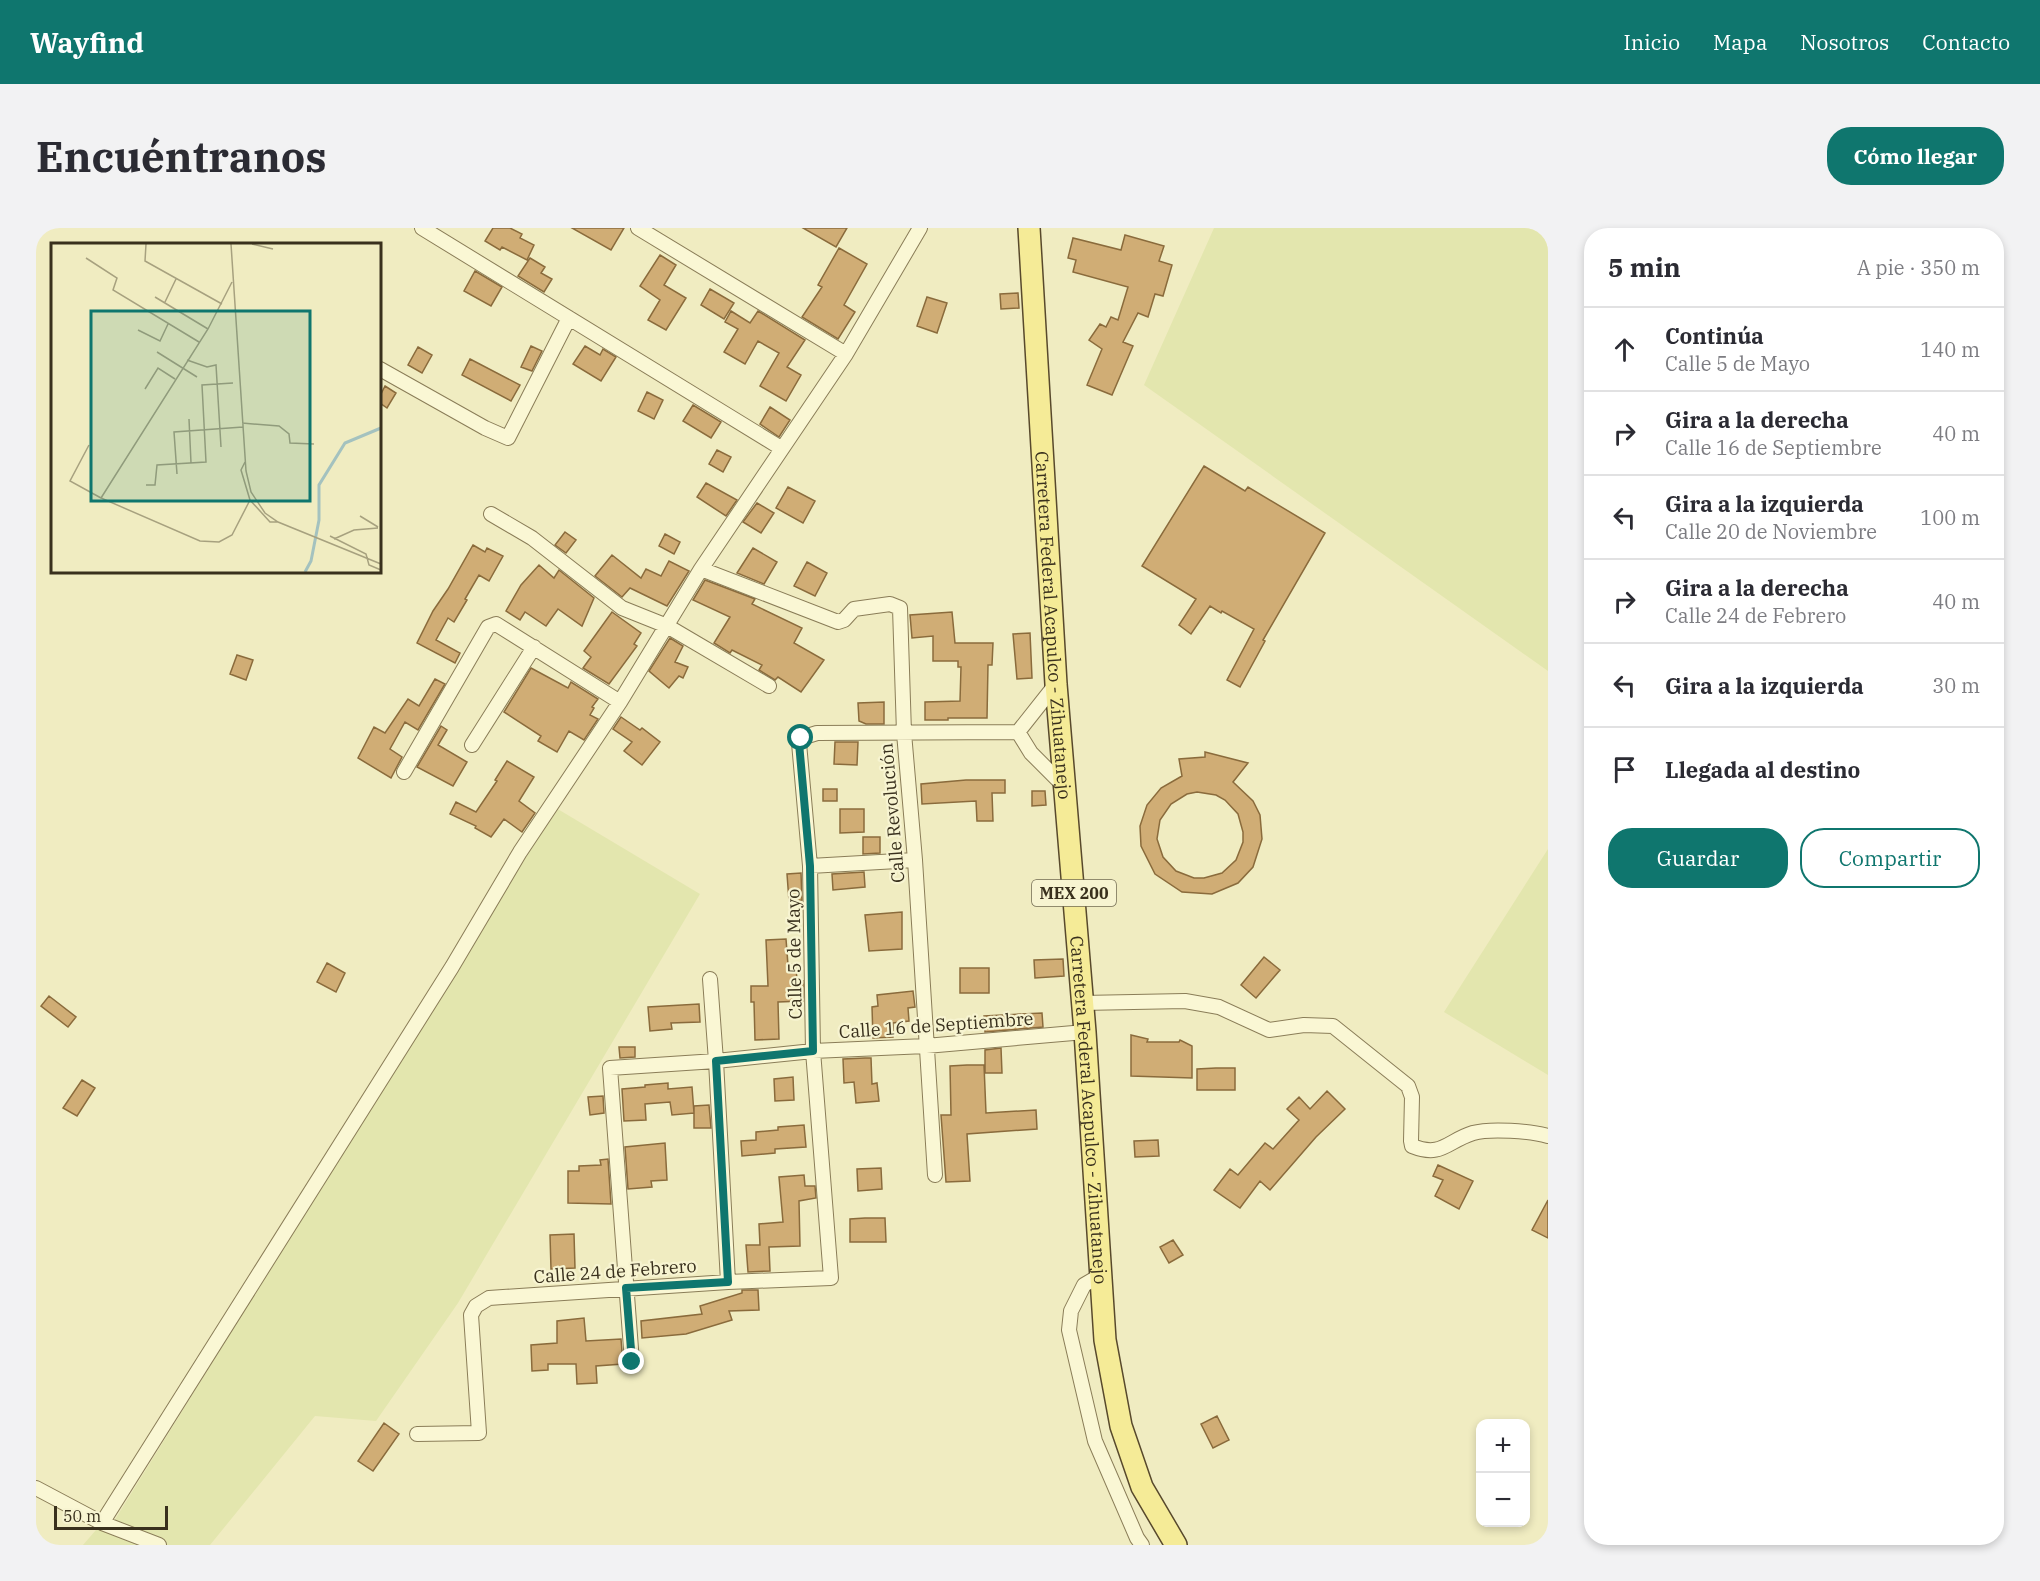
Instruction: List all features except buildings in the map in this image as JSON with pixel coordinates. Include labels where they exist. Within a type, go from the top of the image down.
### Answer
[{"type":"main road","name":"Carretera Federal Acapulco - Zihuatanejo","points":[[1029,228],[1056,684],[1085,1032],[1105,1340],[1120,1426],[1142,1487],[1176,1545]]},
{"type":"street","points":[[422,228],[781,448]]},
{"type":"street","points":[[638,228],[846,354]]},
{"type":"street","points":[[102,1523],[452,967],[520,852],[620,702],[701,569],[846,354],[920,228]]},
{"type":"street","points":[[381,370],[485,428],[508,438],[569,318]]},
{"type":"street","points":[[491,514],[532,538],[622,608],[667,626],[769,686]]},
{"type":"street","name":"Calle Revolución","points":[[701,569],[838,622],[844,620],[854,609],[869,605],[890,604],[900,608],[904,733],[915,860],[935,1175]]},
{"type":"street","points":[[404,772],[488,627],[496,624],[620,702]]},
{"type":"street","points":[[472,745],[534,647]]},
{"type":"street","points":[[1018,732],[1056,684]]},
{"type":"street","points":[[904,733],[1018,732]]},
{"type":"street","points":[[1018,732],[1031,753],[1065,787]]},
{"type":"street","name":"Calle 5 de Mayo","points":[[831,1278],[813,1051],[810,866],[799,743],[801,738],[817,734],[904,733]]},
{"type":"street","points":[[810,866],[915,860]]},
{"type":"street","points":[[710,979],[728,1282]]},
{"type":"street","points":[[1082,1003],[1185,1001],[1219,1007],[1269,1030],[1304,1025],[1333,1026],[1408,1086],[1412,1097],[1410,1141],[1412,1146],[1425,1151],[1434,1151],[1475,1133],[1522,1131],[1548,1136]]},
{"type":"street","name":"Calle 16 de Septiembre","points":[[626,1288],[610,1068],[716,1061],[813,1051],[926,1046],[1085,1032]]},
{"type":"street","points":[[1101,1275],[1084,1285],[1071,1311],[1069,1330],[1095,1441],[1137,1543]]},
{"type":"street","name":"Calle 24 de Febrero","points":[[417,1434],[479,1433],[471,1315],[476,1306],[489,1298],[728,1282],[831,1278]]},
{"type":"street","points":[[626,1288],[632,1362]]},
{"type":"street","points":[[36,1488],[102,1523],[159,1545]]},
{"type":"green space","points":[[1214,228],[1548,228],[1548,671],[1144,385]]},
{"type":"green space","points":[[556,808],[700,894],[458,1303],[376,1421],[315,1416],[210,1545],[83,1545],[102,1523],[111,1526]]},
{"type":"green space","points":[[1548,849],[1548,1075],[1444,1012]]},
{"type":"route","points":[[632,1362],[626,1288],[728,1282],[716,1061],[813,1051],[810,866],[799,743],[801,738]]}]
